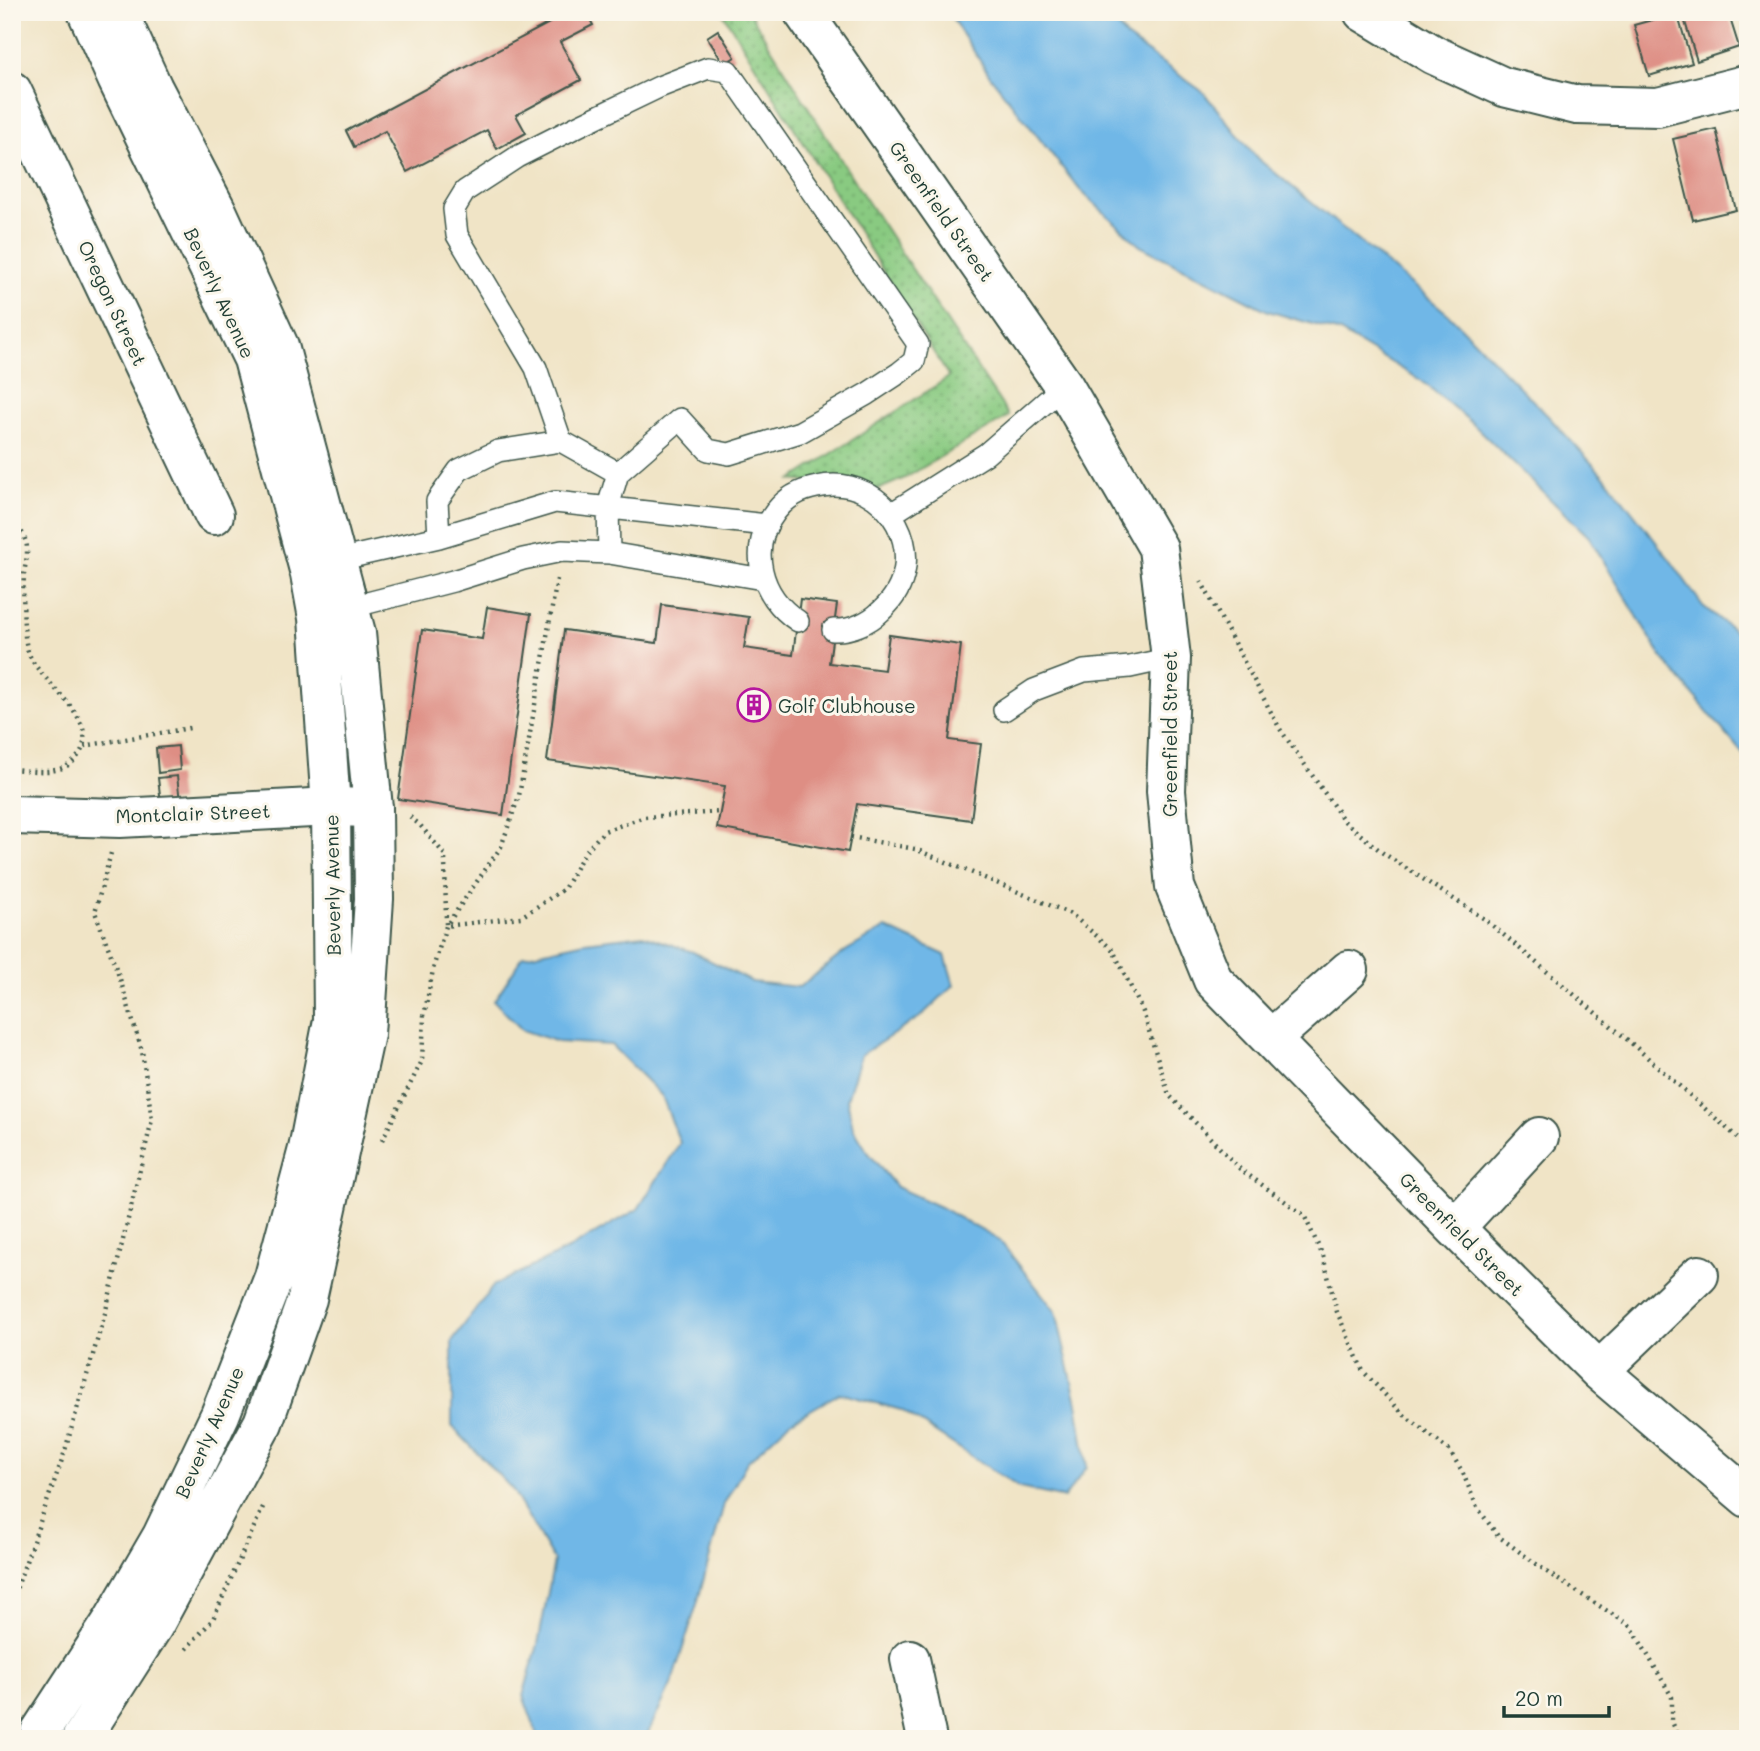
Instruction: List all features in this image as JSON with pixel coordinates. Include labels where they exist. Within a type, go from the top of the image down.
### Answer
[{"type":"street","name":"Beverly Avenue","points":[[88,12],[117,79],[253,359],[324,567]]},
{"type":"street","name":"Beverly Avenue","points":[[81,1739],[154,1625],[263,1423],[307,1299],[365,1034],[374,899],[373,808],[362,679],[334,612],[279,346],[217,211],[153,88],[118,12]]},
{"type":"street","name":"Greenfield Street","points":[[803,12],[1064,386],[1158,548],[1171,658],[1166,791],[1175,887],[1213,980],[1599,1371],[1748,1498]]},
{"type":"street","points":[[1363,12],[1434,55],[1504,87],[1577,106],[1658,107],[1748,84]]},
{"type":"street","name":"Oregon Street","points":[[12,91],[214,514]]},
{"type":"street","name":"Beverly Avenue","points":[[38,1736],[113,1620],[162,1536],[220,1415],[274,1277],[308,1149],[333,1020],[331,807],[334,612]]},
{"type":"street","name":"Montclair Street","points":[[12,815],[120,818],[331,807],[373,808]]},
{"type":"street","points":[[1271,1039],[1349,970]]},
{"type":"street","points":[[1455,1228],[1539,1137]]},
{"type":"street","points":[[1599,1371],[1699,1275]]},
{"type":"street","points":[[910,1659],[927,1739]]},
{"type":"lane","points":[[561,441],[536,368],[457,234],[454,209],[464,191],[517,157],[580,125],[659,87],[708,68],[728,71],[918,344],[914,361],[867,394],[800,432],[729,454],[708,450],[680,419],[618,473],[608,507],[609,554]]},
{"type":"lane","points":[[891,514],[986,454],[1064,386]]},
{"type":"lane","points":[[439,537],[437,501],[459,470],[498,451],[561,441],[618,473]]},
{"type":"lane","points":[[798,621],[783,611],[771,597],[763,579],[761,542],[777,509],[791,497],[826,485],[845,485],[878,501],[891,514],[901,531],[906,550],[905,569],[899,588],[889,604],[874,618],[857,626],[833,630]]},
{"type":"lane","points":[[324,567],[439,537],[555,502],[767,525]]},
{"type":"lane","points":[[334,612],[453,581],[523,559],[562,551],[609,554],[763,579]]},
{"type":"lane","points":[[1004,710],[1034,690],[1084,671],[1130,667],[1171,658]]},
{"type":"path","points":[[12,513],[27,544],[22,600],[29,654],[42,674],[67,700],[82,724],[85,746],[74,764],[55,771],[12,769]]},
{"type":"path","points":[[1198,576],[1280,729],[1344,821],[1383,853],[1486,920],[1748,1147]]},
{"type":"path","points":[[85,746],[190,728]]},
{"type":"path","points":[[446,926],[521,916],[564,889],[585,852],[604,831],[645,817],[720,812]]},
{"type":"path","points":[[12,1601],[64,1454],[106,1310],[152,1120],[142,1051],[120,979],[95,912],[120,818]]},
{"type":"path","points":[[851,837],[915,849],[1071,914],[1114,950],[1143,1012],[1168,1095],[1240,1169],[1304,1215],[1323,1256],[1337,1312],[1363,1371],[1403,1414],[1449,1450],[1462,1471],[1477,1507],[1498,1536],[1554,1577],[1631,1626],[1672,1697],[1672,1722],[1680,1739]]},
{"type":"green space","points":[[722,12],[749,12],[858,187],[1009,416],[905,478],[868,494],[791,480],[949,377]]},
{"type":"water","points":[[948,12],[1107,12],[1126,37],[1203,92],[1257,158],[1448,314],[1610,483],[1703,606],[1748,642],[1748,760],[1663,659],[1589,537],[1472,423],[1422,381],[1340,332],[1268,311],[1140,246],[1080,190],[990,76]]},
{"type":"water","points":[[886,928],[945,955],[954,985],[920,1017],[861,1055],[847,1099],[853,1128],[867,1151],[896,1187],[940,1207],[1000,1241],[1056,1312],[1077,1403],[1087,1467],[1064,1498],[1020,1488],[901,1410],[840,1393],[790,1422],[747,1462],[724,1504],[697,1604],[671,1685],[645,1739],[539,1739],[523,1696],[538,1644],[554,1561],[512,1489],[452,1426],[452,1341],[494,1285],[570,1248],[638,1209],[680,1143],[662,1096],[611,1045],[558,1042],[522,1030],[494,1001],[523,956],[585,942],[643,935],[693,952],[752,982],[799,987],[847,950]]},
{"type":"building","points":[[570,12],[586,12],[593,25],[560,42],[581,80],[516,115],[526,133],[497,149],[487,130],[407,172],[385,131],[354,147],[346,131]]},
{"type":"building","points":[[1682,12],[1728,12],[1739,47],[1697,61]]},
{"type":"building","points":[[1677,13],[1692,63],[1649,76],[1634,25]]},
{"type":"building","points":[[718,30],[735,57],[724,64],[707,37]]},
{"type":"building","points":[[1716,129],[1736,210],[1693,220],[1673,139]]},
{"type":"building","name":"Golf Clubhouse","points":[[800,599],[837,604],[829,663],[884,670],[889,635],[961,645],[949,740],[981,744],[971,820],[857,804],[848,852],[717,828],[725,786],[547,761],[564,630],[657,643],[662,605],[749,617],[744,648],[793,655]]},
{"type":"building","points":[[487,607],[531,614],[503,815],[398,799],[422,630],[482,639]]},
{"type":"building","points":[[178,746],[180,770],[158,773],[156,748]]},
{"type":"building","points":[[177,776],[180,801],[161,803],[158,778]]},
{"type":"place","name":"Golf Clubhouse","points":[[754,705]]}]
